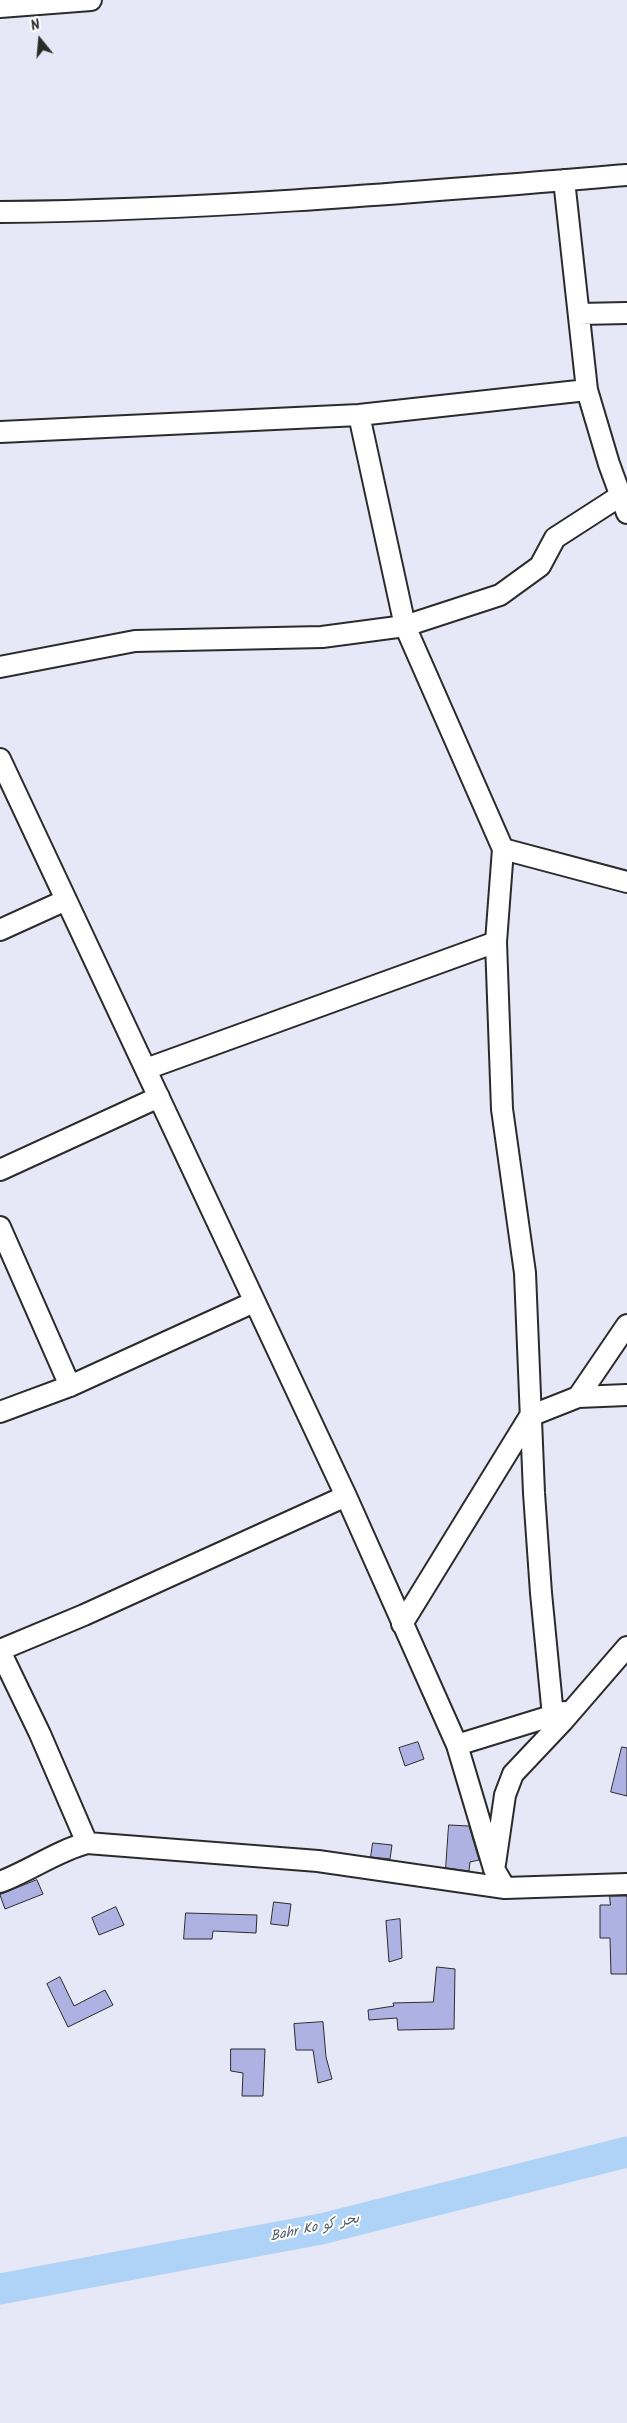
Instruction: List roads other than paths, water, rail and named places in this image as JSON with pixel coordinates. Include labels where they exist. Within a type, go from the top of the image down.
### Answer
[{"type":"street","points":[[0,6],[91,0]]},
{"type":"street","points":[[0,212],[118,211],[286,202],[627,175]]},
{"type":"street","points":[[0,668],[135,641],[322,637],[405,626],[500,595],[540,566],[555,538],[623,504],[587,390],[564,180]]},
{"type":"street","points":[[579,314],[627,313]]},
{"type":"street","points":[[0,432],[359,415],[587,390]]},
{"type":"street","points":[[359,415],[405,626],[503,849],[496,942],[502,1109],[525,1273],[530,1416],[541,1593],[553,1716]]},
{"type":"street","points":[[0,759],[346,1496],[457,1745],[494,1869],[505,1888]]},
{"type":"street","points":[[503,849],[627,882]]},
{"type":"street","points":[[0,930],[66,900]]},
{"type":"street","points":[[146,1069],[496,942]]},
{"type":"street","points":[[0,1170],[159,1098]]},
{"type":"street","points":[[0,1227],[70,1386]]},
{"type":"street","points":[[0,1412],[70,1386],[254,1302]]},
{"type":"street","points":[[578,1397],[627,1325]]},
{"type":"street","points":[[402,1624],[530,1416],[578,1397],[627,1395]]},
{"type":"street","points":[[88,1843],[40,1734],[0,1650],[346,1496]]},
{"type":"street","points":[[494,1869],[505,1795],[513,1774],[576,1708],[627,1647]]},
{"type":"street","points":[[457,1745],[576,1708]]},
{"type":"street","points":[[0,1882],[45,1863],[74,1846],[88,1843],[318,1861],[505,1888],[627,1884]]},
{"type":"waterway","name":"Bahr Ko بحر كو","points":[[0,2289],[321,2229],[627,2152]]}]
